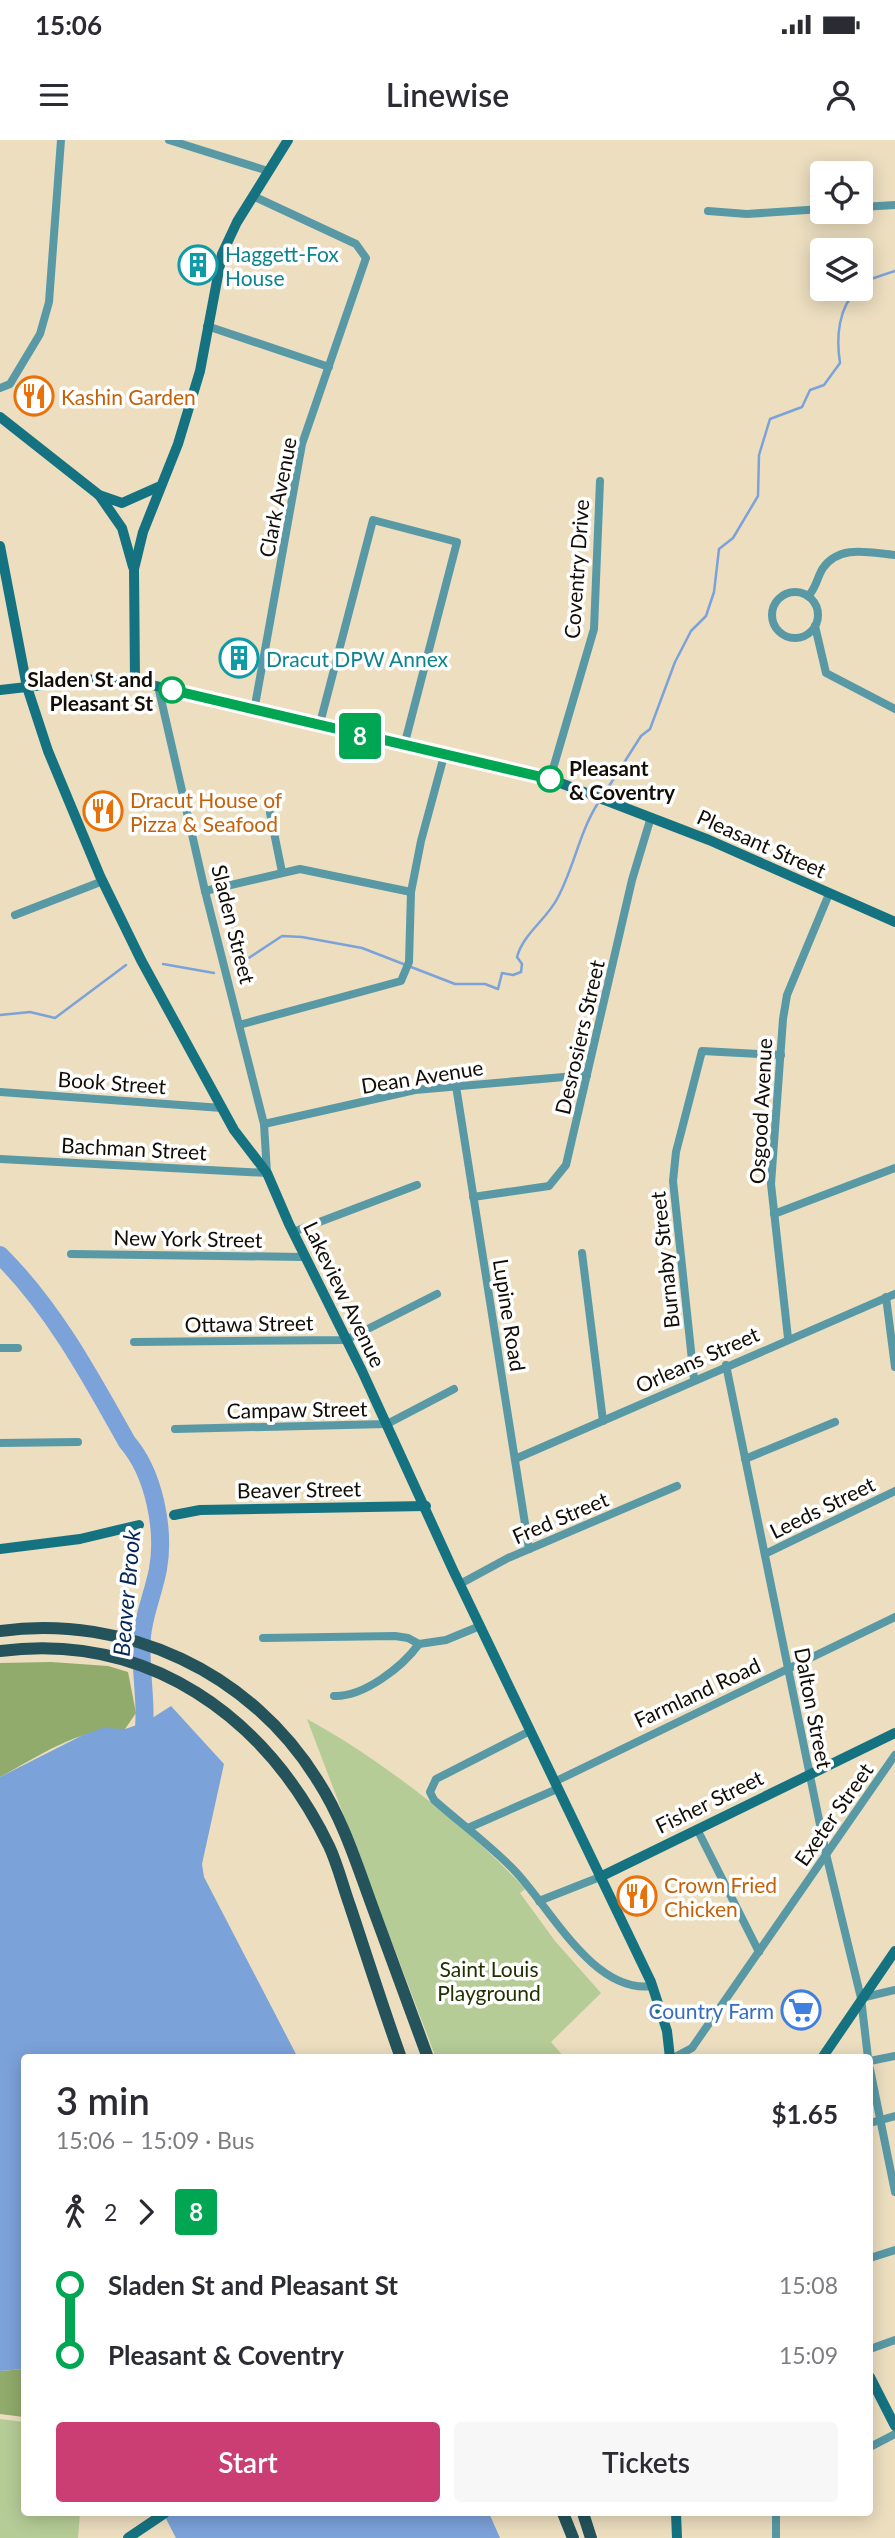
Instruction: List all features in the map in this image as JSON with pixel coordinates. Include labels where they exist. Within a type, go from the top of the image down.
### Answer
[{"type":"main road","points":[[134,569],[158,488],[181,432],[200,371],[222,254],[253,196],[288,140]]},
{"type":"main road","points":[[0,416],[99,495],[122,528],[134,569],[135,681]]},
{"type":"main road","points":[[99,495],[122,503],[158,488]]},
{"type":"main road","name":"Lakeview Avenue","points":[[0,546],[27,687],[48,751],[103,881],[141,960],[234,1130],[267,1172],[304,1256],[387,1424],[460,1584],[652,1986],[667,2031],[670,2054]]},
{"type":"main road","name":"Pleasant Street","points":[[0,690],[97,679],[135,681],[319,727],[550,779],[651,817],[895,922]]},
{"type":"main road","name":"Beaver Street","points":[[174,1514],[200,1510],[426,1506]]},
{"type":"main road","points":[[0,1549],[80,1539],[139,1525]]},
{"type":"main road","points":[[0,1630],[54,1627],[112,1633],[159,1648],[208,1672],[262,1713],[318,1780],[343,1831],[427,2054]]},
{"type":"main road","points":[[0,1651],[72,1648],[107,1654],[158,1671],[216,1705],[261,1744],[302,1801],[330,1847],[400,2054]]},
{"type":"main road","name":"Fisher Street","points":[[600,1877],[895,1733]]},
{"type":"main road","points":[[825,2054],[895,1951]]},
{"type":"main road","points":[[873,2383],[895,2426]]},
{"type":"main road","points":[[128,2538],[160,2516]]},
{"type":"main road","points":[[565,2516],[573,2538]]},
{"type":"main road","points":[[584,2516],[591,2538]]},
{"type":"main road","points":[[676,2516],[677,2538]]},
{"type":"street","points":[[0,388],[10,384],[40,334],[49,302],[61,140]]},
{"type":"street","points":[[175,141],[268,171]]},
{"type":"street","name":"Clark Avenue","points":[[253,196],[356,244],[365,254],[363,271],[302,444],[293,485],[278,590],[254,711]]},
{"type":"street","points":[[873,206],[895,205]]},
{"type":"street","points":[[708,211],[747,214],[810,210]]},
{"type":"street","points":[[207,326],[328,367]]},
{"type":"street","name":"Coventry Drive","points":[[550,779],[594,629],[600,481]]},
{"type":"street","points":[[319,727],[373,520],[457,542],[404,746]]},
{"type":"street","points":[[808,596],[822,569],[838,554],[847,551],[895,555]]},
{"type":"street","points":[[815,626],[804,636],[793,638],[782,634],[773,622],[773,608],[779,598],[793,593],[808,596],[817,612],[815,626],[826,673],[895,709]]},
{"type":"street","name":"Sladen Street","points":[[158,686],[205,891],[264,1124],[267,1172]]},
{"type":"street","points":[[239,1025],[388,987],[401,981],[409,962],[411,892],[444,756]]},
{"type":"street","points":[[270,813],[282,872]]},
{"type":"street","name":"Desrosiers Street","points":[[473,1197],[549,1186],[555,1182],[566,1165],[635,870],[651,817]]},
{"type":"street","points":[[205,891],[282,872],[310,869],[411,892]]},
{"type":"street","points":[[15,915],[103,881]]},
{"type":"street","name":"Osgood Avenue","points":[[788,1338],[772,1184],[785,1002],[829,894]]},
{"type":"street","name":"Burnaby Street","points":[[695,1379],[673,1181],[676,1152],[702,1051],[781,1055]]},
{"type":"street","name":"Dean Avenue","points":[[264,1124],[402,1093],[587,1075]]},
{"type":"street","name":"Lupine Road","points":[[456,1086],[529,1549]]},
{"type":"street","name":"Book Street","points":[[0,1092],[222,1108]]},
{"type":"street","name":"Bachman Street","points":[[0,1159],[267,1172]]},
{"type":"street","points":[[774,1214],[895,1168]]},
{"type":"street","points":[[293,1232],[417,1185]]},
{"type":"street","points":[[582,1253],[603,1421]]},
{"type":"street","name":"New York Street","points":[[71,1254],[304,1256]]},
{"type":"street","name":"Ottawa Street","points":[[134,1342],[346,1340],[437,1294]]},
{"type":"street","points":[[890,1296],[895,1367]]},
{"type":"street","name":"Orleans Street","points":[[514,1459],[890,1296]]},
{"type":"street","points":[[0,1348],[18,1348]]},
{"type":"street","name":"Dalton Street","points":[[726,1365],[826,1854],[861,1998],[868,2054]]},
{"type":"street","name":"Campaw Street","points":[[175,1429],[387,1424],[454,1389]]},
{"type":"street","points":[[746,1459],[835,1422]]},
{"type":"street","points":[[0,1443],[78,1442]]},
{"type":"street","name":"Fred Street","points":[[460,1584],[529,1549],[677,1486]]},
{"type":"street","name":"Leeds Street","points":[[765,1554],[895,1491]]},
{"type":"street","name":"Farmland Road","points":[[468,1828],[895,1617]]},
{"type":"street","points":[[263,1638],[396,1636],[419,1644],[446,1640],[480,1626]]},
{"type":"street","points":[[334,1696],[354,1694],[408,1659],[419,1644]]},
{"type":"street","points":[[530,1731],[436,1779],[430,1792],[434,1800],[513,1869],[574,1945],[602,1970],[630,1987],[652,1986]]},
{"type":"street","name":"Exeter Street","points":[[679,2054],[692,2048],[895,1755]]},
{"type":"street","points":[[697,1829],[758,1952]]},
{"type":"street","name":"Fisher Street","points":[[540,1901],[600,1877]]},
{"type":"street","points":[[861,1998],[895,1990]]},
{"type":"street","points":[[873,2059],[895,2056]]},
{"type":"street","points":[[873,2084],[895,2192]]},
{"type":"street","points":[[873,2122],[895,2116]]},
{"type":"street","points":[[873,2257],[895,2250]]},
{"type":"street","points":[[873,2347],[895,2340]]},
{"type":"street","points":[[873,2445],[895,2434]]},
{"type":"street","points":[[776,2516],[776,2538]]},
{"type":"green space","points":[[51,1662],[108,1666],[128,1672],[136,1713],[125,1729],[92,1733],[60,1744],[0,1777],[0,1663]]},
{"type":"green space","name":"Saint Louis Playground","points":[[307,1719],[364,1753],[478,1842],[525,1889],[520,1893],[555,1941],[601,1993],[551,2042],[562,2054],[434,2054]]},
{"type":"green space","points":[[21,2369],[21,2417],[0,2414],[0,2371]]},
{"type":"green space","points":[[0,2419],[21,2422],[21,2516],[80,2516],[78,2538],[0,2538]]},
{"type":"water","points":[[171,1706],[224,1764],[202,1864],[204,1877],[296,2054],[21,2054],[21,2369],[0,2371],[0,1777],[81,1736],[103,1728],[125,1729],[146,1722]]},
{"type":"water","points":[[165,2516],[490,2516],[500,2538],[176,2538]]},
{"type":"waterway","points":[[873,278],[895,271]]},
{"type":"waterway","points":[[604,794],[641,736],[650,729],[675,662],[691,631],[706,616],[714,592],[719,549],[733,538],[758,496],[759,455],[770,419],[802,407],[810,390],[824,385],[840,363],[840,323],[848,301]]},
{"type":"waterway","points":[[238,965],[282,936],[302,937],[362,948],[455,984],[485,984],[498,989],[502,973],[513,975],[521,972],[522,964],[517,957],[520,949],[557,899],[591,814],[598,803]]},
{"type":"waterway","points":[[163,964],[214,973]]},
{"type":"waterway","points":[[0,1015],[30,1012],[55,1018],[126,965]]},
{"type":"waterway","name":"Beaver Brook","points":[[0,1255],[37,1298],[70,1344],[151,1485],[158,1519],[160,1553],[142,1636],[145,1716],[142,1742]]},
{"type":"bus line","name":"8","points":[[172,690],[550,779]]},
{"type":"place","name":"Haggett-Fox House","points":[[198,265]]},
{"type":"place","name":"Kashin Garden","points":[[34,396]]},
{"type":"place","name":"Dracut DPW Annex","points":[[239,658]]},
{"type":"place","name":"Sladen St and Pleasant St","points":[[172,690]]},
{"type":"place","name":"Pleasant & Coventry","points":[[550,779]]},
{"type":"place","name":"Dracut House of Pizza & Seafood","points":[[103,811]]},
{"type":"place","name":"Crown Fried Chicken","points":[[637,1896]]},
{"type":"place","name":"Country Farm","points":[[801,2010]]}]
